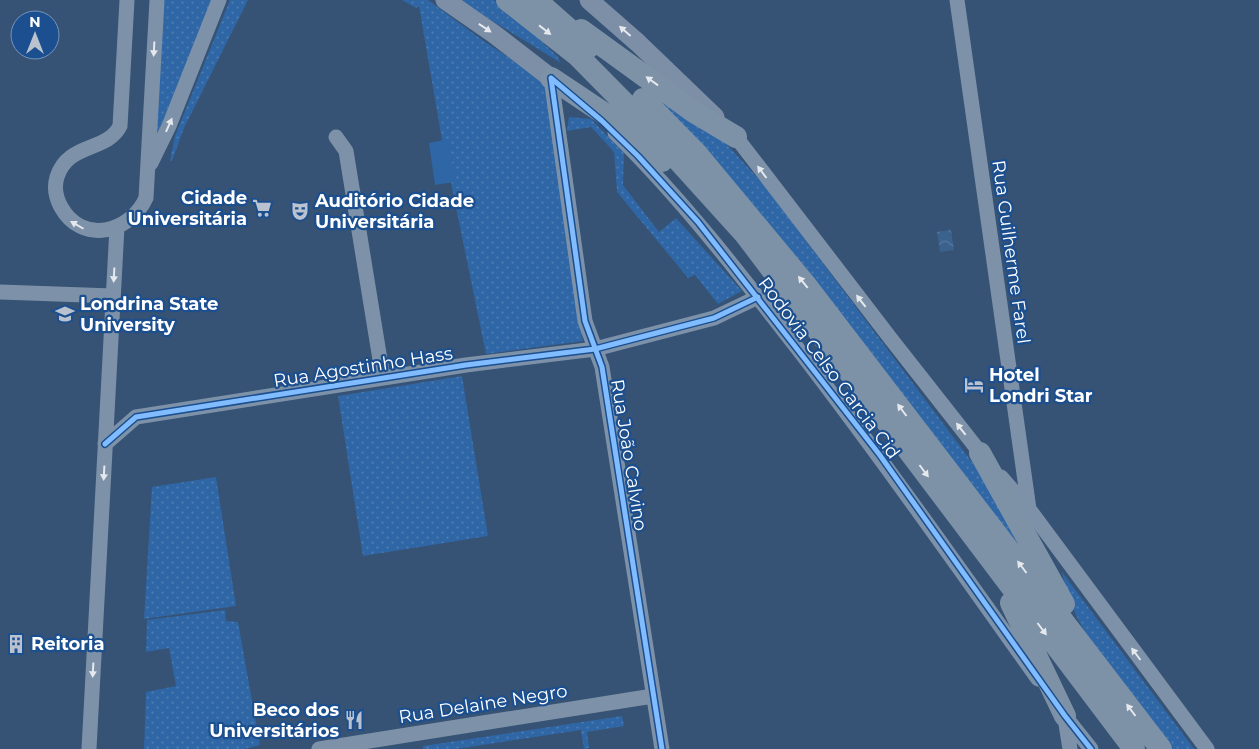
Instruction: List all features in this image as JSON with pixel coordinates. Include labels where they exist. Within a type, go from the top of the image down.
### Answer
[{"type":"highway","name":"Rodovia Celso Garcia Cid","points":[[507,0],[577,55],[650,129],[745,234],[1134,749]]},
{"type":"highway","points":[[537,0],[694,112],[736,137]]},
{"type":"highway","name":"Rodovia Celso Garcia Cid","points":[[537,0],[606,62],[697,154],[805,284],[1161,749]]},
{"type":"highway","points":[[551,78],[620,124],[745,234]]},
{"type":"highway","points":[[980,453],[1066,609],[1084,648]]},
{"type":"highway","points":[[990,559],[1065,716]]},
{"type":"main road","name":"Rodovia Celso Garcia Cid","points":[[445,0],[494,34],[551,78]]},
{"type":"main road","points":[[589,0],[638,43],[736,137]]},
{"type":"street","points":[[127,0],[120,126],[112,138],[82,149],[63,164],[57,178],[56,190],[58,201],[71,222],[92,231],[117,227],[132,217],[142,207],[146,198],[157,0]]},
{"type":"street","points":[[148,169],[169,126],[219,0]]},
{"type":"street","name":"Rua Guilherme Farel","points":[[957,0],[1030,510]]},
{"type":"street","name":"Rodovia Celso Garcia Cid","points":[[551,78],[602,120],[638,156],[698,222],[879,454],[1065,716],[1091,749]]},
{"type":"street","name":"Rua João Calvino","points":[[551,78],[585,321],[602,367],[662,749]]},
{"type":"street","points":[[736,137],[980,453],[1030,510],[1207,749]]},
{"type":"street","points":[[336,138],[346,150],[384,378]]},
{"type":"street","points":[[89,749],[117,227]]},
{"type":"street","points":[[0,292],[113,296]]},
{"type":"street","name":"Rua Agostinho Hass","points":[[105,444],[136,417],[384,378],[596,349],[714,318],[758,297]]},
{"type":"street","name":"Rua Delaine Negro","points":[[318,749],[653,696]]},
{"type":"street","points":[[1065,716],[1070,749]]},
{"type":"shaded area","points":[[163,0],[212,0],[159,131],[154,135]]},
{"type":"shaded area","points":[[230,0],[248,0],[184,128],[172,161],[170,161],[175,136]]},
{"type":"shaded area","points":[[402,0],[428,0],[485,42],[547,82],[583,341],[486,354],[441,134],[419,6],[416,8]]},
{"type":"shaded area","points":[[458,0],[494,0],[509,11],[557,56],[561,63]]},
{"type":"shaded area","points":[[655,98],[721,138],[765,186],[996,494],[1056,596]]},
{"type":"shaded area","points":[[569,117],[591,119],[624,153],[623,185],[659,232],[676,218],[742,291],[718,304],[695,275],[688,278],[617,192],[614,152],[591,127],[567,131]]},
{"type":"shaded area","points":[[449,139],[455,182],[435,185],[429,143]]},
{"type":"shaded area","points":[[462,376],[488,536],[363,556],[338,396]]},
{"type":"shaded area","points":[[216,477],[236,606],[144,619],[152,487]]},
{"type":"shaded area","points":[[1062,572],[1194,749],[1172,749],[1106,666],[1078,620],[1068,596]]},
{"type":"shaded area","points":[[225,610],[226,621],[238,622],[260,745],[245,749],[144,749],[146,692],[176,686],[169,648],[146,652],[147,620]]},
{"type":"shaded area","points":[[622,716],[624,726],[587,732],[589,748],[584,749],[581,730],[456,749],[423,749],[423,746]]},
{"type":"water","points":[[951,230],[954,250],[940,252],[937,232]]},
{"type":"cycle path","points":[[551,78],[602,121],[638,156],[698,222],[879,454],[1065,716],[1091,749]]},
{"type":"cycle path","points":[[551,78],[585,321],[602,367],[662,749]]},
{"type":"cycle path","points":[[105,444],[136,417],[466,365],[595,349],[714,318],[758,297]]},
{"type":"place","name":"Cidade Universitária","points":[[262,208]]},
{"type":"place","name":"Auditório Cidade Universitária","points":[[300,211]]},
{"type":"place","name":"Londrina State University","points":[[65,314]]},
{"type":"place","name":"Hotel Londri Star","points":[[974,385]]},
{"type":"place","name":"Reitoria","points":[[16,644]]},
{"type":"place","name":"Beco dos Universitários","points":[[354,720]]}]
